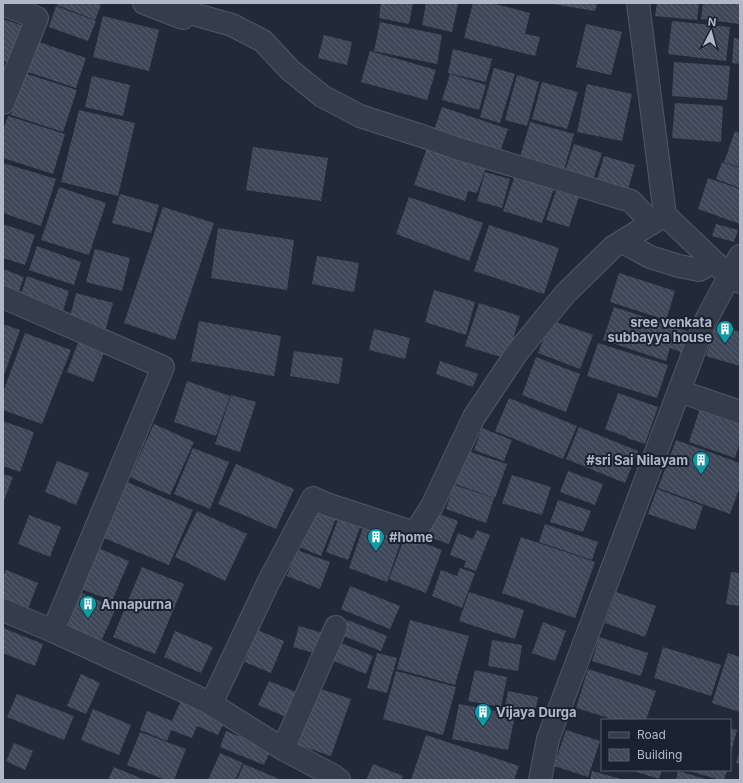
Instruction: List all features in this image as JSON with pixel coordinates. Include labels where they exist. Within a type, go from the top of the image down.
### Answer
[{"type":"street","points":[[144,3],[183,18],[188,7],[232,25],[263,40],[290,70],[322,96],[360,116],[456,148],[630,201],[659,219],[727,273]]},
{"type":"street","points":[[638,3],[659,219]]},
{"type":"street","points":[[3,4],[40,10],[3,103]]},
{"type":"street","points":[[211,704],[268,583],[313,498],[332,506],[415,533],[432,506],[474,417],[516,354],[565,294],[613,247],[659,219]]},
{"type":"street","points":[[623,242],[650,257],[679,266],[727,273]]},
{"type":"street","points":[[540,780],[548,739],[705,322],[727,273],[740,256]]},
{"type":"street","points":[[3,297],[163,367],[53,631]]},
{"type":"street","points":[[679,392],[740,412]]},
{"type":"street","points":[[3,610],[53,631],[211,704],[283,749],[335,779]]},
{"type":"street","points":[[283,749],[336,627]]},
{"type":"building","points":[[58,3],[96,3],[101,5],[95,20],[57,5]]},
{"type":"building","points":[[381,3],[413,3],[409,24],[379,18]]},
{"type":"building","points":[[426,3],[458,4],[452,32],[422,25]]},
{"type":"building","points":[[473,3],[491,3],[530,13],[525,34],[540,37],[535,56],[464,38]]},
{"type":"building","points":[[553,3],[597,3],[595,11]]},
{"type":"building","points":[[657,3],[699,3],[697,20],[655,16]]},
{"type":"building","points":[[703,3],[740,3],[740,24],[701,19]]},
{"type":"building","points":[[56,6],[96,21],[88,41],[49,27]]},
{"type":"building","points":[[103,16],[159,30],[149,71],[93,57]]},
{"type":"building","points":[[3,19],[23,26],[10,63],[3,61]]},
{"type":"building","points":[[672,21],[730,27],[726,61],[668,54]]},
{"type":"building","points":[[380,22],[442,35],[437,64],[374,51]]},
{"type":"building","points":[[586,24],[622,32],[611,75],[576,67]]},
{"type":"building","points":[[324,35],[352,42],[347,65],[318,58]]},
{"type":"building","points":[[734,38],[740,39],[740,64],[732,63]]},
{"type":"building","points":[[39,42],[86,58],[76,88],[28,72]]},
{"type":"building","points":[[453,49],[492,59],[486,82],[448,73]]},
{"type":"building","points":[[370,51],[436,70],[427,100],[361,82]]},
{"type":"building","points":[[674,62],[730,66],[727,100],[672,96]]},
{"type":"building","points":[[494,68],[515,74],[500,123],[480,117]]},
{"type":"building","points":[[24,73],[77,90],[63,132],[11,115]]},
{"type":"building","points":[[450,74],[486,85],[479,110],[442,100]]},
{"type":"building","points":[[517,75],[539,82],[527,126],[505,120]]},
{"type":"building","points":[[92,76],[130,85],[123,116],[85,107]]},
{"type":"building","points":[[542,82],[578,92],[567,129],[532,119]]},
{"type":"building","points":[[587,84],[632,94],[622,141],[577,132]]},
{"type":"building","points":[[675,103],[723,106],[721,142],[672,138]]},
{"type":"building","points":[[442,107],[508,129],[499,155],[433,133]]},
{"type":"building","points":[[79,110],[135,123],[118,196],[61,182]]},
{"type":"building","points":[[8,116],[65,134],[53,174],[3,158],[3,130]]},
{"type":"building","points":[[530,122],[574,134],[564,170],[520,157]]},
{"type":"building","points":[[735,131],[740,133],[740,167],[724,162]]},
{"type":"building","points":[[574,144],[602,153],[593,180],[565,171]]},
{"type":"building","points":[[428,145],[487,165],[477,193],[468,191],[465,201],[414,185]]},
{"type":"building","points":[[253,147],[328,158],[321,201],[246,190]]},
{"type":"building","points":[[604,156],[635,165],[626,196],[595,186]]},
{"type":"building","points":[[722,162],[740,168],[740,188],[716,179]]},
{"type":"building","points":[[3,163],[56,179],[41,226],[3,213]]},
{"type":"building","points":[[485,172],[510,179],[502,208],[477,201]]},
{"type":"building","points":[[515,175],[554,188],[542,223],[503,211]]},
{"type":"building","points":[[708,178],[740,189],[740,224],[698,209]]},
{"type":"building","points":[[59,187],[106,203],[89,255],[41,240]]},
{"type":"building","points":[[556,191],[579,197],[569,227],[546,220]]},
{"type":"building","points":[[120,194],[159,205],[151,233],[112,223]]},
{"type":"building","points":[[409,197],[483,223],[469,261],[396,234]]},
{"type":"building","points":[[163,207],[214,223],[175,340],[124,323]]},
{"type":"building","points":[[3,224],[35,235],[25,265],[3,258]]},
{"type":"building","points":[[716,224],[738,230],[734,242],[712,236]]},
{"type":"building","points":[[489,225],[559,248],[544,294],[474,271]]},
{"type":"building","points":[[218,228],[294,240],[287,290],[211,278]]},
{"type":"building","points":[[37,246],[81,262],[74,285],[29,270]]},
{"type":"building","points":[[95,249],[130,258],[122,291],[86,282]]},
{"type":"building","points":[[317,256],[359,263],[354,292],[312,284]]},
{"type":"building","points":[[3,269],[24,277],[17,297],[3,292]]},
{"type":"building","points":[[619,273],[675,291],[666,320],[610,302]]},
{"type":"building","points":[[27,276],[69,291],[62,314],[19,300]]},
{"type":"building","points":[[434,290],[475,302],[466,335],[425,322]]},
{"type":"building","points":[[76,293],[113,303],[105,331],[69,321]]},
{"type":"building","points":[[479,303],[520,316],[507,359],[465,346]]},
{"type":"building","points":[[614,307],[690,332],[683,353],[670,348],[666,361],[603,340]]},
{"type":"building","points":[[551,320],[593,335],[580,369],[538,353]]},
{"type":"building","points":[[199,321],[281,336],[274,376],[191,361]]},
{"type":"building","points":[[3,324],[20,330],[3,378]]},
{"type":"building","name":"sree venkata subbayya house","points":[[716,324],[740,332],[740,366],[706,356]]},
{"type":"building","points":[[374,329],[410,338],[405,359],[369,350]]},
{"type":"building","points":[[25,333],[71,350],[42,424],[3,410],[3,392]]},
{"type":"building","points":[[79,340],[105,350],[93,382],[67,372]]},
{"type":"building","points":[[598,343],[668,365],[657,398],[587,376]]},
{"type":"building","points":[[294,351],[343,358],[339,384],[290,376]]},
{"type":"building","points":[[536,357],[580,374],[566,412],[522,395]]},
{"type":"building","points":[[440,361],[478,374],[473,387],[436,374]]},
{"type":"building","points":[[187,381],[230,396],[216,436],[174,422]]},
{"type":"building","points":[[618,393],[658,407],[645,444],[627,438],[638,410],[627,437],[605,429]]},
{"type":"building","points":[[231,395],[256,402],[240,452],[215,444]]},
{"type":"building","points":[[509,398],[577,426],[563,459],[495,431]]},
{"type":"building","points":[[701,405],[740,418],[740,442],[735,458],[689,442]]},
{"type":"building","points":[[3,421],[34,432],[20,472],[3,466]]},
{"type":"building","points":[[154,424],[194,442],[170,495],[130,477]]},
{"type":"building","points":[[579,427],[638,451],[625,483],[566,459]]},
{"type":"building","points":[[482,428],[512,440],[504,461],[474,450]]},
{"type":"building","name":"#sri Sai Nilayam","points":[[676,440],[740,463],[740,487],[730,514],[658,488]]},
{"type":"building","points":[[193,448],[229,462],[210,509],[174,494]]},
{"type":"building","points":[[467,451],[507,464],[495,498],[455,484]]},
{"type":"building","points":[[57,461],[89,473],[76,505],[45,492]]},
{"type":"building","points":[[236,464],[294,489],[276,529],[218,504]]},
{"type":"building","points":[[568,471],[603,484],[595,505],[560,492]]},
{"type":"building","points":[[3,474],[13,477],[3,503]]},
{"type":"building","points":[[512,475],[551,487],[542,515],[502,503]]},
{"type":"building","points":[[127,482],[193,510],[169,565],[104,538]]},
{"type":"building","points":[[454,485],[494,498],[486,523],[446,509]]},
{"type":"building","points":[[657,489],[703,506],[695,530],[648,514]]},
{"type":"building","points":[[558,500],[591,511],[583,532],[550,522]]},
{"type":"building","points":[[314,504],[338,513],[321,556],[297,546]]},
{"type":"building","points":[[197,511],[247,534],[225,581],[175,557]]},
{"type":"building","points":[[434,512],[458,521],[449,544],[426,536]]},
{"type":"building","points":[[340,514],[362,522],[348,560],[326,552]]},
{"type":"building","points":[[29,515],[61,527],[50,557],[18,544]]},
{"type":"building","name":"#home","points":[[365,522],[403,535],[387,582],[349,568]]},
{"type":"building","points":[[545,524],[598,542],[592,560],[539,542]]},
{"type":"building","points":[[477,530],[490,535],[476,571],[464,567],[466,561],[450,555],[458,533],[473,539]]},
{"type":"building","points":[[405,536],[442,550],[426,593],[389,579]]},
{"type":"building","points":[[521,537],[595,562],[575,618],[502,593]]},
{"type":"building","points":[[96,547],[129,561],[112,601],[79,588]]},
{"type":"building","points":[[297,550],[330,562],[320,589],[287,576]]},
{"type":"building","points":[[142,567],[184,584],[155,654],[113,637]]},
{"type":"building","points":[[460,568],[475,573],[462,608],[432,596],[441,570],[457,576]]},
{"type":"building","points":[[6,570],[38,583],[26,614],[3,604],[3,577]]},
{"type":"building","points":[[731,572],[740,573],[740,606],[726,604]]},
{"type":"building","points":[[350,586],[400,606],[390,629],[341,609]]},
{"type":"building","name":"Annapurna","points":[[77,591],[116,608],[98,648],[59,630]]},
{"type":"building","points":[[469,592],[524,610],[515,639],[459,621]]},
{"type":"building","points":[[616,592],[656,606],[645,637],[605,623]]},
{"type":"building","points":[[348,620],[387,636],[381,651],[341,635]]},
{"type":"building","points":[[410,620],[469,636],[455,685],[397,669]]},
{"type":"building","points":[[543,622],[566,631],[555,661],[532,653]]},
{"type":"building","points":[[299,626],[323,633],[317,654],[293,647]]},
{"type":"building","points":[[3,628],[43,644],[35,666],[3,653]]},
{"type":"building","points":[[257,630],[284,641],[271,673],[245,662]]},
{"type":"building","points":[[175,631],[213,647],[201,673],[164,657]]},
{"type":"building","points":[[599,637],[648,653],[641,676],[592,661]]},
{"type":"building","points":[[492,640],[522,645],[518,671],[488,666]]},
{"type":"building","points":[[336,641],[373,656],[366,674],[329,659]]},
{"type":"building","points":[[663,647],[721,665],[711,696],[654,678]]},
{"type":"building","points":[[377,653],[397,658],[387,693],[367,688]]},
{"type":"building","points":[[728,653],[740,657],[740,712],[712,703]]},
{"type":"building","points":[[588,669],[656,691],[646,719],[612,719],[576,708]]},
{"type":"building","points":[[475,670],[507,677],[501,707],[468,701]]},
{"type":"building","points":[[396,671],[456,687],[443,735],[383,719]]},
{"type":"building","points":[[81,674],[100,683],[86,714],[67,706]]},
{"type":"building","points":[[269,681],[301,694],[291,719],[258,705]]},
{"type":"building","points":[[318,688],[351,699],[331,756],[298,745]]},
{"type":"building","points":[[508,691],[538,697],[534,717],[504,712]]},
{"type":"building","points":[[17,694],[74,716],[64,740],[7,717]]},
{"type":"building","points":[[182,698],[227,716],[218,735],[197,726],[192,738],[171,730],[167,741],[140,730],[147,711],[172,721]]},
{"type":"building","name":"Vijaya Durga","points":[[459,704],[515,715],[508,750],[452,739]]},
{"type":"building","points":[[93,709],[131,725],[119,755],[81,740]]},
{"type":"building","points":[[731,728],[737,730],[731,752]]},
{"type":"building","points":[[566,730],[600,741],[588,777],[554,766]]},
{"type":"building","points":[[226,731],[271,749],[264,765],[220,747]]},
{"type":"building","points":[[140,732],[186,749],[174,780],[166,780],[127,765]]},
{"type":"building","points":[[426,735],[519,766],[514,780],[411,780]]},
{"type":"building","points":[[14,743],[33,751],[25,770],[6,761]]},
{"type":"building","points":[[740,751],[740,764],[736,763]]},
{"type":"building","points":[[220,753],[243,763],[235,780],[208,780]]},
{"type":"building","points":[[244,764],[279,779],[237,780]]},
{"type":"building","points":[[373,764],[403,776],[401,780],[366,780]]},
{"type":"building","points":[[114,767],[145,780],[108,780]]},
{"type":"building","points":[[592,771],[625,780],[590,780]]},
{"type":"building","points":[[633,771],[662,771],[659,779]]},
{"type":"building","points":[[678,771],[709,780],[676,780]]},
{"type":"building","points":[[689,771],[727,771],[724,780]]},
{"type":"place","name":"sree venkata subbayya house","points":[[725,344]]},
{"type":"place","name":"#sri Sai Nilayam","points":[[701,475]]},
{"type":"place","name":"#home","points":[[376,552]]},
{"type":"place","name":"Annapurna","points":[[88,619]]},
{"type":"place","name":"Vijaya Durga","points":[[483,727]]}]
